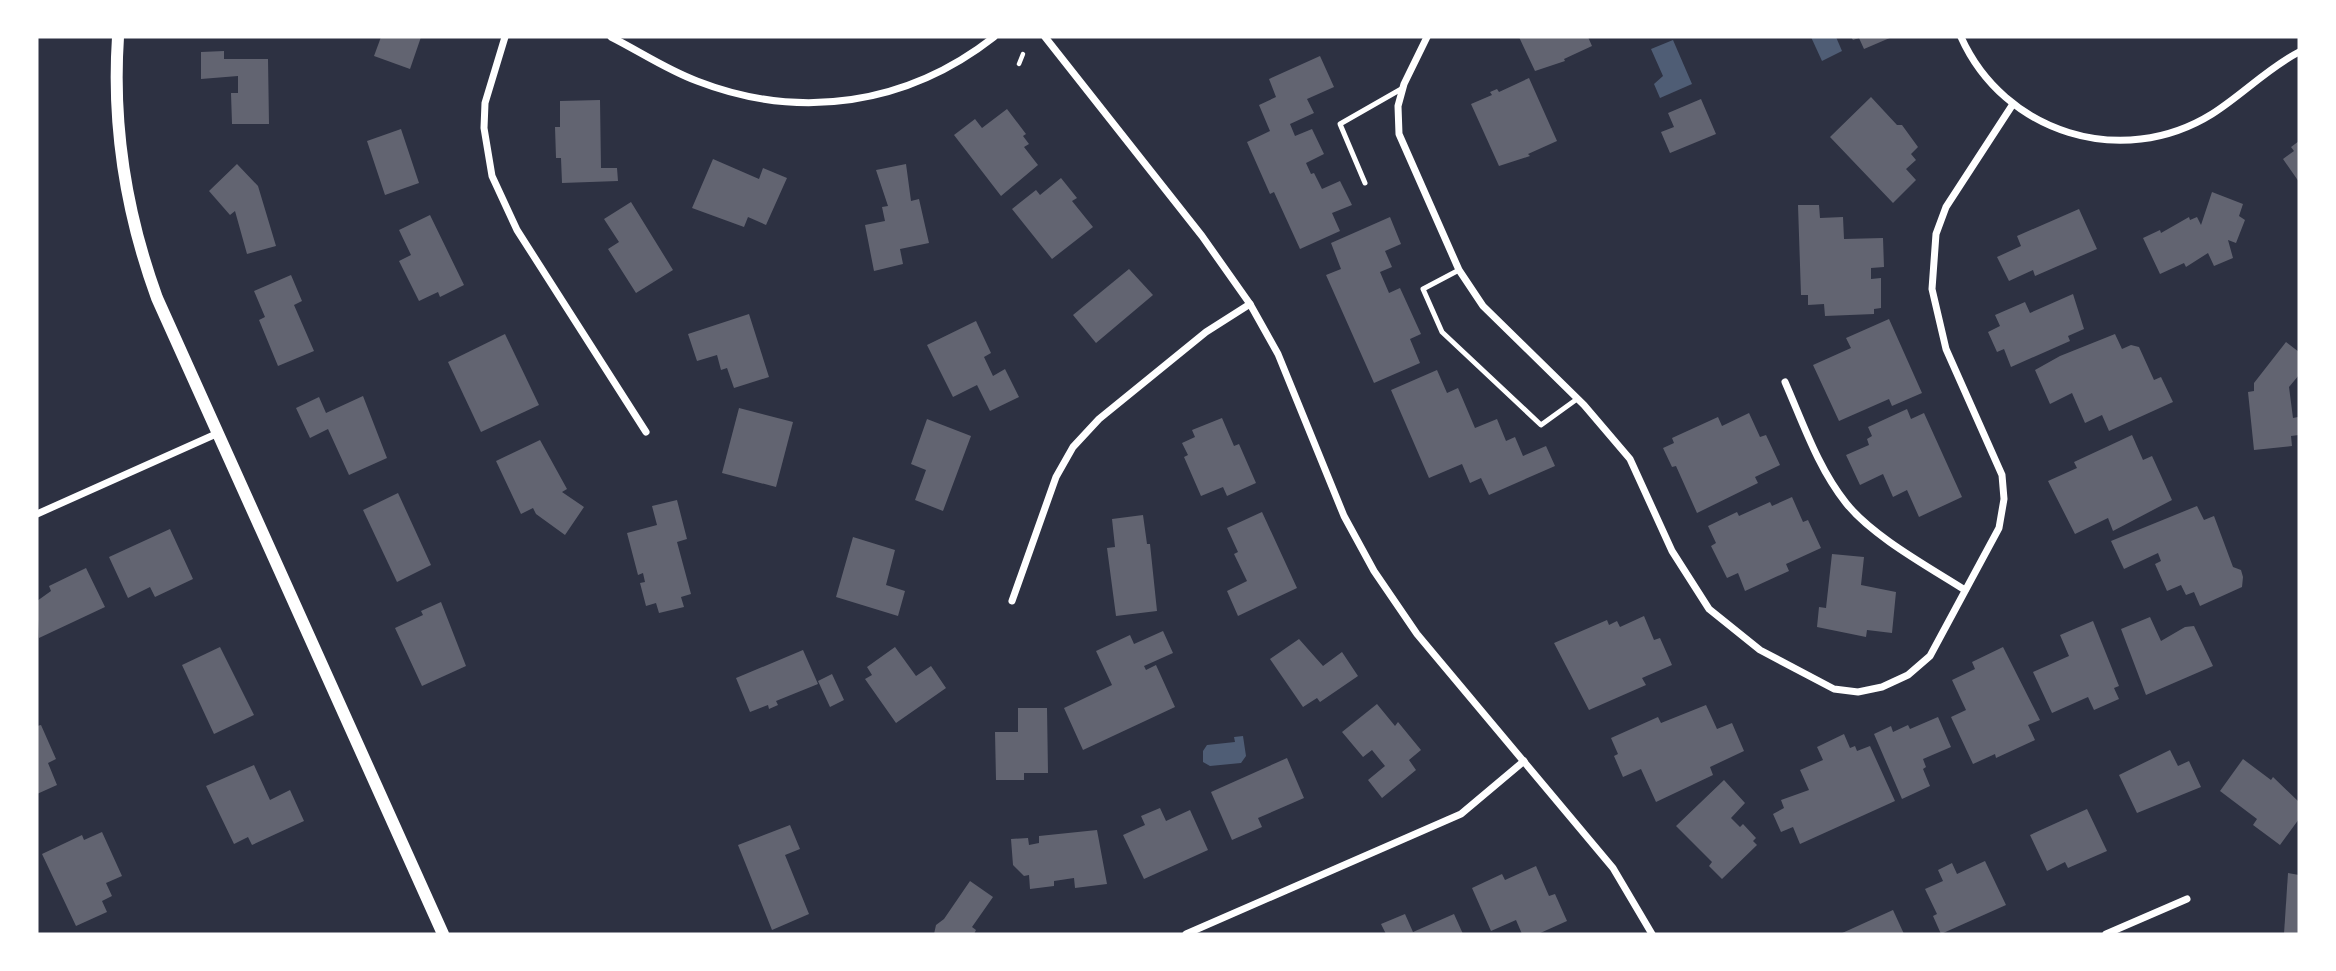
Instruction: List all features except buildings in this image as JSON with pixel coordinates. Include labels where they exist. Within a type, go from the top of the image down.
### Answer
[{"type":"street","points":[[118,37],[116,78],[120,143],[133,227],[157,298],[443,934]]},
{"type":"street","points":[[505,37],[485,103],[484,128],[492,176],[517,230],[646,432]]},
{"type":"street","points":[[611,37],[695,81],[740,96],[777,102],[829,104],[913,85],[943,71],[994,37]]},
{"type":"street","points":[[1045,37],[1202,236],[1250,304],[1278,354],[1345,516],[1374,571],[1417,634],[1613,868],[1652,934]]},
{"type":"street","points":[[1427,37],[1403,88],[1398,106],[1399,134],[1459,270],[1483,306],[1577,399],[1630,459],[1671,551],[1709,609],[1760,650],[1834,689],[1858,692],[1882,687],[1908,675],[1930,656],[1998,528],[2004,499],[2002,475],[1945,349],[1932,289],[1936,234],[1946,207],[2013,104]]},
{"type":"street","points":[[1961,37],[1980,73],[2013,104],[2061,133],[2110,141],[2138,140],[2182,128],[2211,114],[2299,51]]},
{"type":"street","points":[[1012,601],[1056,477],[1073,447],[1120,401],[1206,332],[1250,304]]},
{"type":"street","points":[[1785,382],[1820,463],[1847,505],[1899,548],[1965,590]]},
{"type":"street","points":[[37,514],[216,434]]},
{"type":"street","points":[[1186,934],[1450,820],[1481,798],[1524,761]]},
{"type":"street","points":[[2106,934],[2187,899]]},
{"type":"lane","points":[[1365,183],[1340,124],[1403,88]]},
{"type":"lane","points":[[1459,270],[1423,289],[1442,332],[1541,425],[1577,399]]},
{"type":"path","points":[[1019,64],[1023,54]]},
{"type":"water","points":[[1811,37],[1836,37],[1842,51],[1822,61]]},
{"type":"water","points":[[1673,40],[1692,84],[1660,98],[1654,84],[1663,76],[1651,49]]},
{"type":"water","points":[[1243,736],[1246,756],[1241,763],[1210,766],[1203,762],[1203,751],[1207,745],[1235,742],[1234,737]]}]
